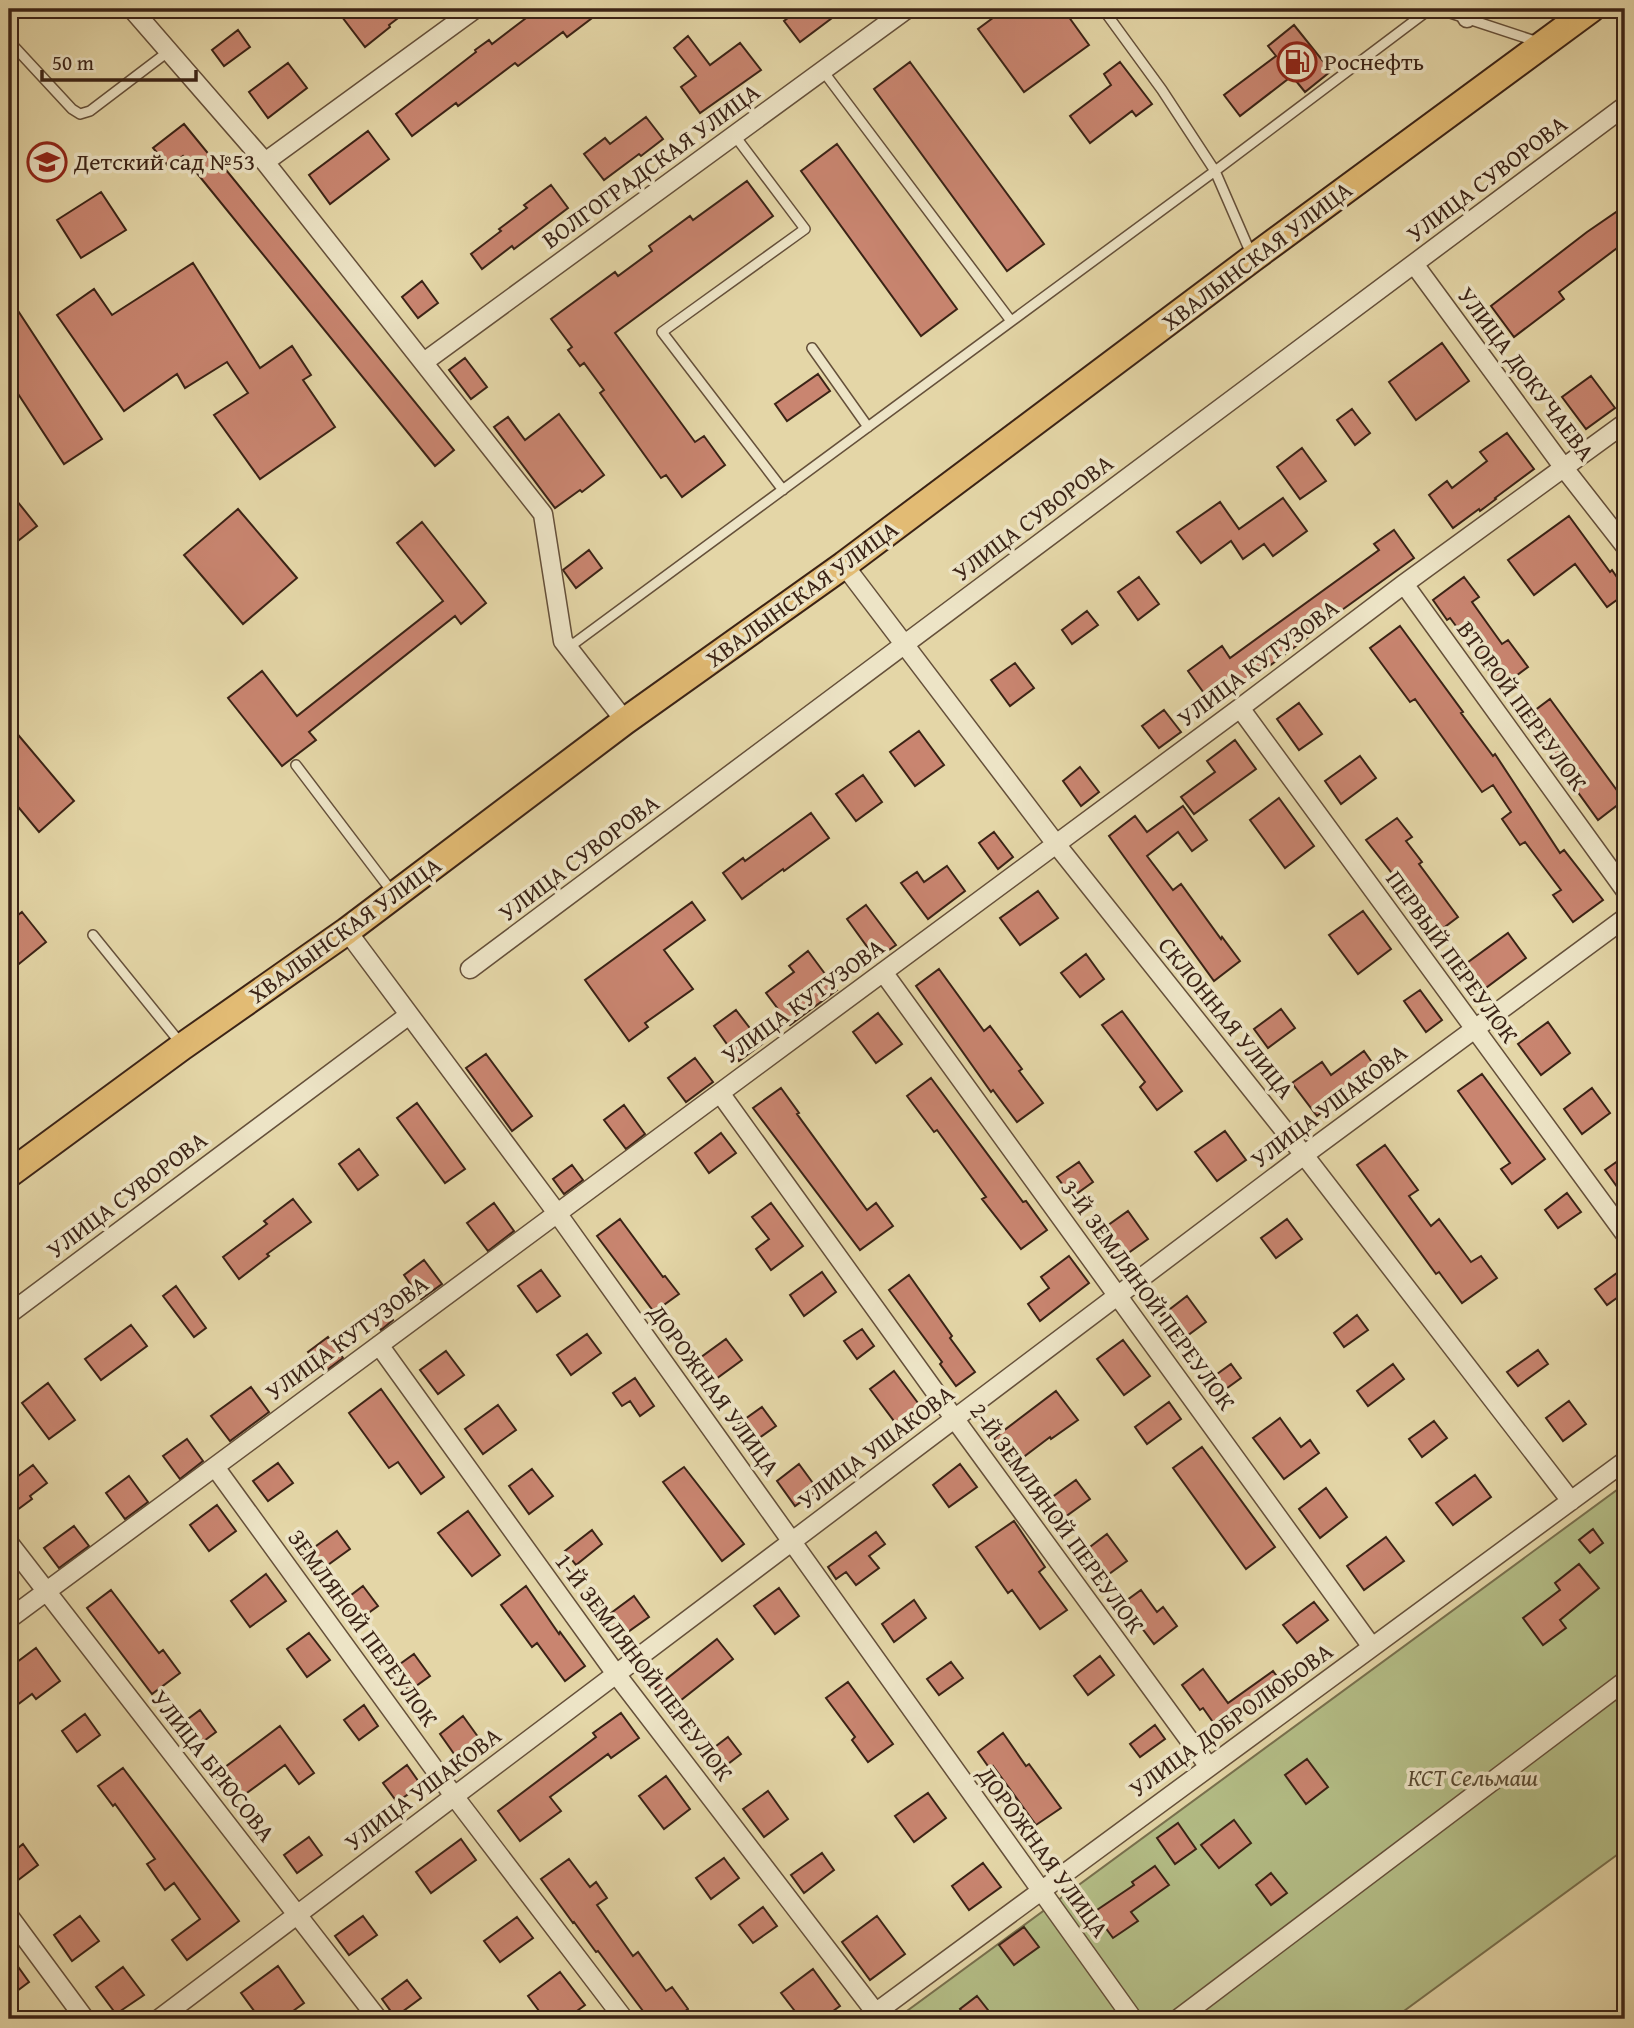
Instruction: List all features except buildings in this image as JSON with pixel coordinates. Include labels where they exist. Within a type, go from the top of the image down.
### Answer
[{"type":"main road","name":"ХВАЛЫНСКАЯ УЛИЦА","points":[[9,1174],[183,1046],[347,931],[625,721],[844,565],[1591,9]]},
{"type":"street","points":[[132,9],[265,162],[543,513],[563,641],[625,721]]},
{"type":"street","points":[[265,162],[475,9]]},
{"type":"street","name":"ВОЛГОГРАДСКАЯ УЛИЦА","points":[[424,362],[907,9]]},
{"type":"street","name":"УЛИЦА СУВОРОВА","points":[[470,969],[1625,106]]},
{"type":"street","name":"УЛИЦА ДОКУЧАЕВА","points":[[1414,264],[1564,468],[1625,546]]},
{"type":"street","name":"УЛИЦА КУТУЗОВА","points":[[9,1619],[1625,423]]},
{"type":"street","name":"СКЛОННАЯ УЛИЦА","points":[[844,565],[1056,844],[1304,1155],[1571,1501]]},
{"type":"street","name":"ВТОРОЙ ПЕРЕУЛОК","points":[[1404,584],[1625,890]]},
{"type":"street","name":"ПЕРВЫЙ ПЕРЕУЛОК","points":[[1240,708],[1625,1234]]},
{"type":"street","name":"УЛИЦА УШАКОВА","points":[[159,2019],[1304,1155],[1625,918]]},
{"type":"street","name":"ДОРОЖНАЯ УЛИЦА","points":[[347,931],[557,1213],[1133,2019]]},
{"type":"street","name":"3-Й ЗЕМЛЯНОЙ ПЕРЕУЛОК","points":[[883,972],[1372,1647]]},
{"type":"street","name":"УЛИЦА СУВОРОВА","points":[[9,1314],[409,1015]]},
{"type":"street","name":"2-Й ЗЕМЛЯНОЙ ПЕРЕУЛОК","points":[[720,1093],[1209,1767]]},
{"type":"street","name":"1-Й ЗЕМЛЯНОЙ ПЕРЕУЛОК","points":[[379,1345],[616,1674],[871,2016]]},
{"type":"street","name":"УЛИЦА ДОБРОЛЮБОВА","points":[[871,2016],[1625,1461]]},
{"type":"street","name":"ЗЕМЛЯНОЙ ПЕРЕУЛОК","points":[[215,1467],[454,1796],[624,2019]]},
{"type":"street","name":"УЛИЦА БРЮСОВА","points":[[9,1543],[378,2019]]},
{"type":"street","points":[[1178,2019],[1625,1681]]},
{"type":"street","points":[[9,1916],[85,2019]]},
{"type":"lane","points":[[1103,9],[1162,90],[1215,171],[1253,258]]},
{"type":"lane","points":[[568,648],[1215,171],[1430,9]]},
{"type":"lane","points":[[1438,9],[1467,14],[1543,43]]},
{"type":"lane","points":[[9,41],[72,109],[80,114],[90,111],[169,51]]},
{"type":"lane","points":[[823,71],[1011,321]]},
{"type":"lane","points":[[735,136],[806,229],[662,331],[783,490]]},
{"type":"lane","points":[[812,348],[868,427]]},
{"type":"lane","points":[[296,765],[394,895]]},
{"type":"lane","points":[[93,935],[183,1046]]},
{"type":"green space","name":"КСТ Сельмаш","points":[[1625,1484],[1625,1849],[1393,2019],[896,2019]]},
{"type":"place","name":"Роснефть","points":[[1297,62]]},
{"type":"place","name":"Детский сад №53","points":[[47,162]]}]
